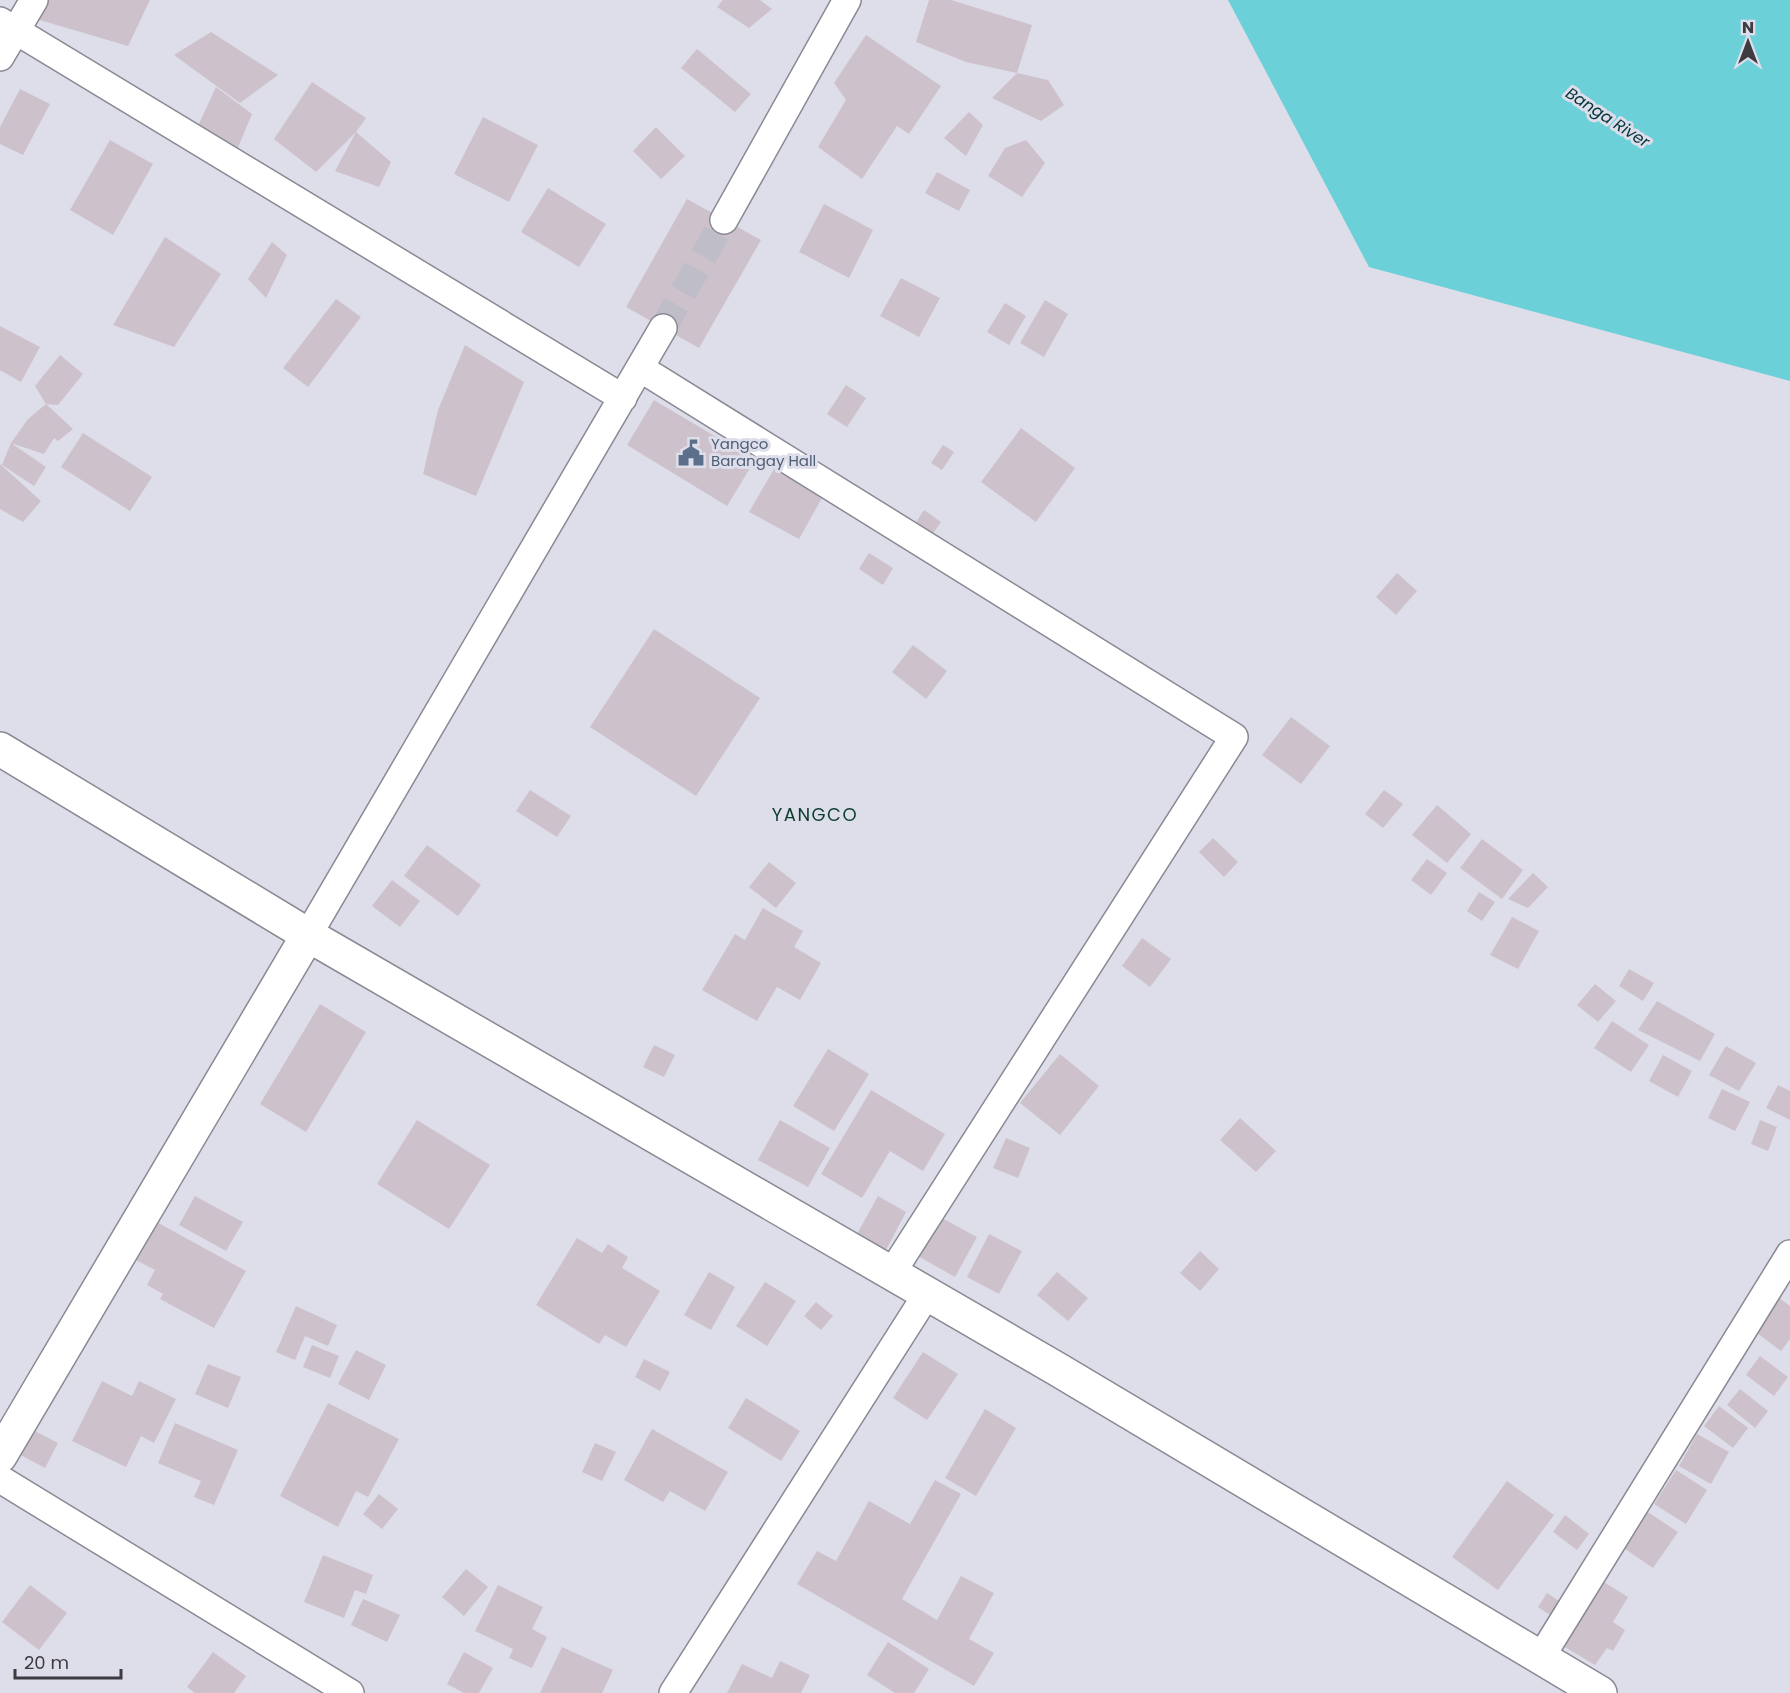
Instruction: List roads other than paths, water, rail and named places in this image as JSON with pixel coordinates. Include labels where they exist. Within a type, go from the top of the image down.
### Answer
[{"type":"street","points":[[0,57],[8,26],[34,0]]},
{"type":"street","points":[[723,220],[847,0]]},
{"type":"street","points":[[8,26],[623,398]]},
{"type":"street","points":[[0,1456],[663,328]]},
{"type":"street","points":[[640,368],[1234,737],[891,1274]]},
{"type":"street","points":[[0,749],[308,935],[1068,1375],[1599,1693]]},
{"type":"street","points":[[1541,1657],[1790,1254]]},
{"type":"street","points":[[672,1693],[927,1294]]},
{"type":"street","points":[[0,1479],[350,1693]]},
{"type":"water","name":"Banga River","points":[[1228,0],[1790,0],[1790,381],[1369,267]]},
{"type":"tunnel","points":[[663,328],[724,220]]},
{"type":"place","name":"Yangco Barangay Hall","points":[[691,453]]},
{"type":"district","name":"YANGCO","points":[[815,815]]}]
